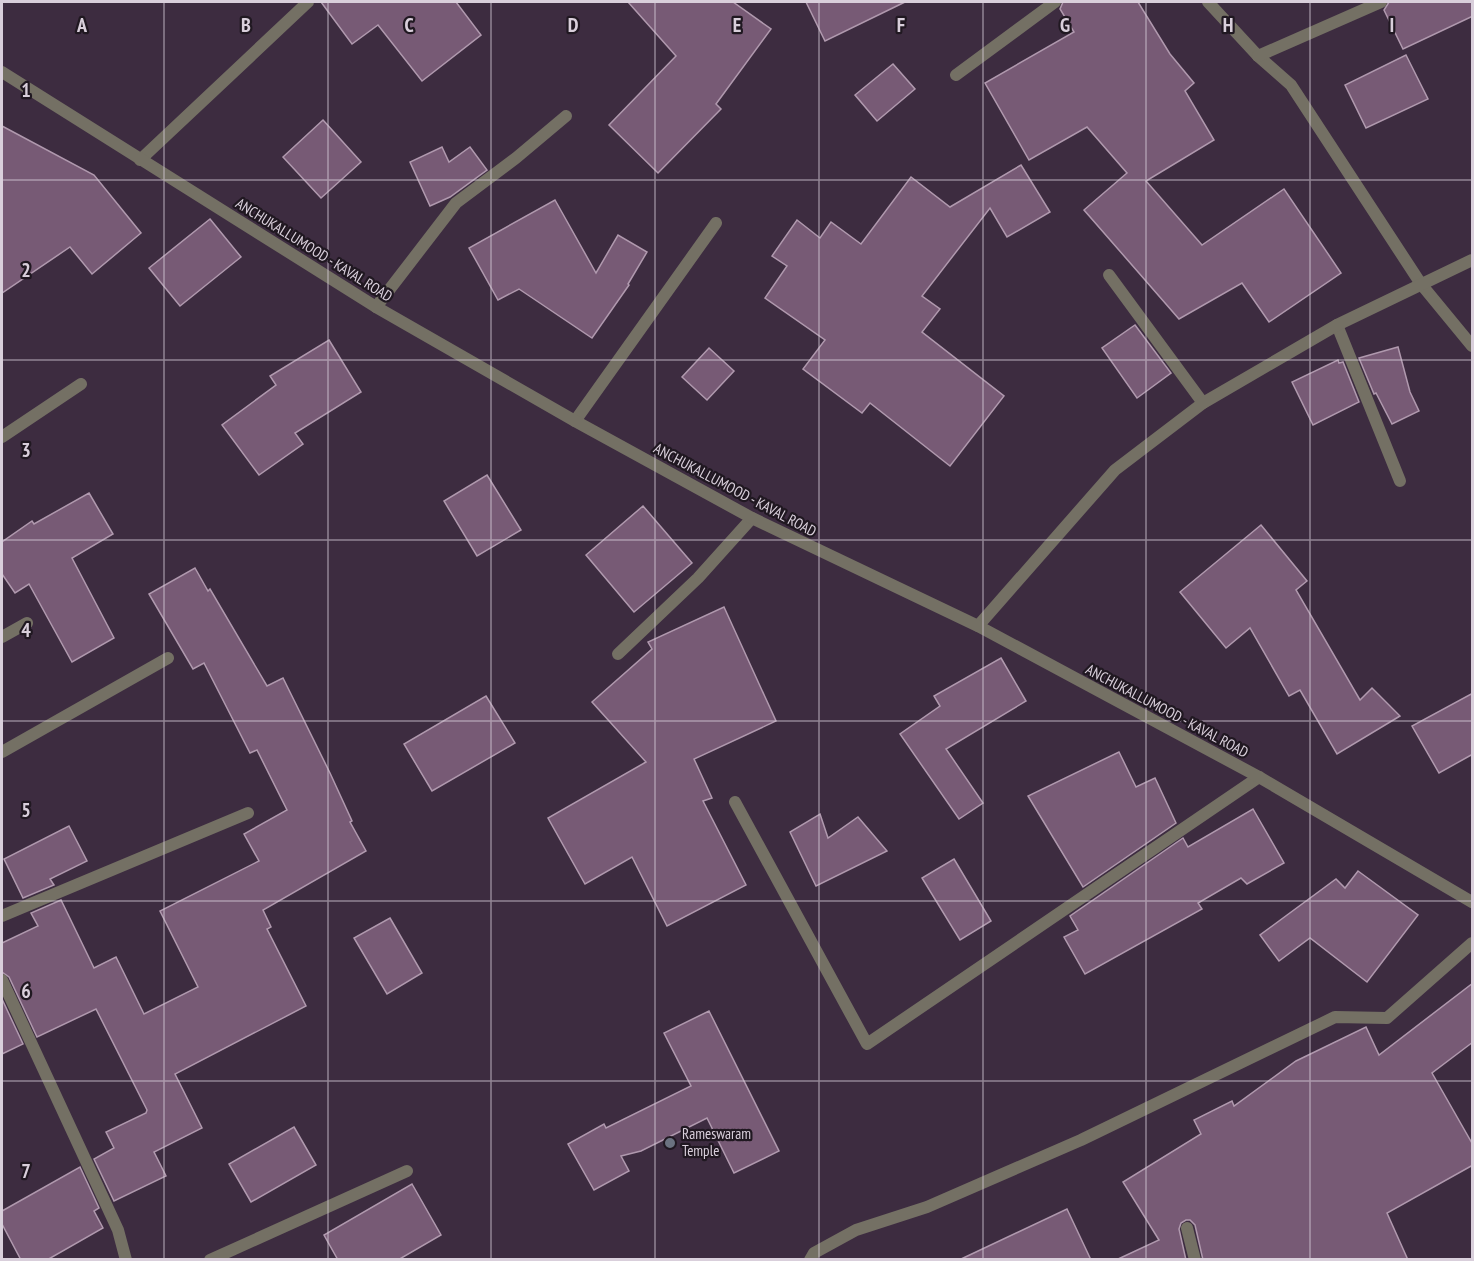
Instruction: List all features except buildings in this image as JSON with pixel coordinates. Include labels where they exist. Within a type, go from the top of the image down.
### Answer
[{"type":"street","points":[[140,159],[308,2]]},
{"type":"street","points":[[956,75],[1055,2]]},
{"type":"street","points":[[1208,2],[1258,56],[1291,85],[1421,284],[1473,346]]},
{"type":"street","points":[[1258,56],[1381,2]]},
{"type":"street","name":"ANCHUKALLUMOOD - KAVAL ROAD","points":[[2,72],[376,307],[575,421],[752,518],[978,626],[1259,777],[1473,902]]},
{"type":"street","points":[[376,307],[456,203],[516,158],[566,116]]},
{"type":"street","points":[[575,421],[716,223]]},
{"type":"street","points":[[978,626],[1115,470],[1203,403],[1338,325],[1473,260]]},
{"type":"street","points":[[1109,275],[1203,403]]},
{"type":"street","points":[[1338,325],[1401,481]]},
{"type":"street","points":[[2,437],[81,384]]},
{"type":"street","points":[[618,654],[698,578],[752,518]]},
{"type":"street","points":[[2,637],[27,623]]},
{"type":"street","points":[[2,752],[168,658]]},
{"type":"street","points":[[735,802],[867,1044],[1259,777]]},
{"type":"street","points":[[2,916],[248,813]]},
{"type":"street","points":[[810,1260],[814,1253],[856,1230],[927,1207],[1081,1140],[1335,1017],[1387,1018],[1473,943]]},
{"type":"street","points":[[2,980],[118,1230],[126,1260]]},
{"type":"street","points":[[210,1260],[406,1171]]},
{"type":"street","points":[[1187,1228],[1196,1260]]},
{"type":"place","name":"Rameswaram Temple","points":[[670,1143]]}]
